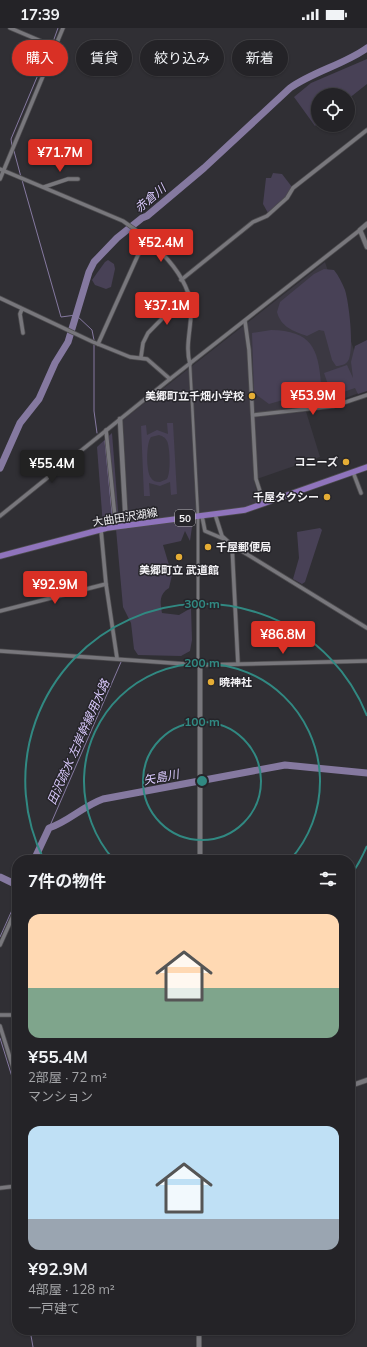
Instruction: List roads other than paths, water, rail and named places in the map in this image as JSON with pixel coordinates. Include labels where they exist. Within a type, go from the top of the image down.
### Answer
[{"type":"main road","name":"大曲田沢湖線","points":[[0,556],[116,527],[246,510],[367,467]]},
{"type":"street","points":[[10,28],[38,40]]},
{"type":"street","points":[[57,40],[63,28]]},
{"type":"street","points":[[0,179],[1,169],[11,151],[42,76]]},
{"type":"street","points":[[181,280],[253,222],[267,216],[287,198],[293,188],[367,130]]},
{"type":"street","points":[[1,169],[23,177],[123,222],[139,232],[164,255],[188,292],[191,304],[188,351],[200,516],[200,855]]},
{"type":"street","points":[[44,187],[68,179],[78,179]]},
{"type":"street","points":[[0,516],[170,379],[367,224]]},
{"type":"street","points":[[360,230],[367,247]]},
{"type":"street","points":[[98,344],[138,254],[148,241]]},
{"type":"street","points":[[141,357],[143,343],[148,333],[188,292]]},
{"type":"street","points":[[0,298],[93,342],[130,357],[141,357],[147,359],[170,379]]},
{"type":"street","points":[[22,309],[20,314],[23,333]]},
{"type":"street","points":[[245,321],[249,350],[256,480],[264,504]]},
{"type":"street","points":[[253,415],[334,406],[367,395]]},
{"type":"street","points":[[120,419],[126,526]]},
{"type":"street","points":[[106,430],[116,527]]},
{"type":"street","points":[[353,472],[361,493]]},
{"type":"street","points":[[215,514],[222,536],[232,545],[367,628]]},
{"type":"street","points":[[200,516],[205,531],[227,540]]},
{"type":"street","points":[[101,530],[106,584],[117,658]]},
{"type":"street","points":[[232,545],[238,664]]},
{"type":"street","points":[[0,611],[106,584]]},
{"type":"street","points":[[0,652],[117,658],[200,665],[367,661]]},
{"type":"street","points":[[0,945],[12,918]]},
{"type":"street","points":[[0,1015],[12,1015]]},
{"type":"street","points":[[0,1026],[12,1064]]},
{"type":"street","points":[[355,1084],[367,1080]]},
{"type":"street","points":[[0,1188],[12,1187]]},
{"type":"street","points":[[199,1335],[199,1347]]},
{"type":"waterway","name":"田沢疏水 左岸幹線用水路","points":[[54,40],[58,28]]},
{"type":"waterway","name":"赤倉川","points":[[0,468],[20,423],[39,399],[55,363],[68,342],[89,272],[94,262],[117,238],[142,218],[147,216],[204,168],[290,88],[367,48]]},
{"type":"waterway","name":"田沢疏水 左岸幹線用水路","points":[[12,146],[11,139],[37,76]]},
{"type":"waterway","name":"田沢疏水 左岸幹線用水路","points":[[14,151],[21,177]]},
{"type":"waterway","name":"田沢疏水 左岸幹線用水路","points":[[22,180],[61,317],[76,315],[92,330],[94,340]]},
{"type":"waterway","name":"田沢疏水 左岸幹線用水路","points":[[94,344],[94,411],[97,433]]},
{"type":"waterway","name":"田沢疏水 左岸幹線用水路","points":[[105,441],[113,523]]},
{"type":"waterway","name":"田沢疏水 左岸幹線用水路","points":[[49,828],[121,662]]},
{"type":"waterway","name":"矢島川","points":[[36,855],[49,828],[63,822],[103,799],[285,765],[367,773]]},
{"type":"waterway","name":"矢島川","points":[[0,877],[12,883]]},
{"type":"waterway","name":"田沢疏水 左岸幹線用水路","points":[[0,937],[12,910]]},
{"type":"waterway","name":"田沢疏水 左岸幹線用水路","points":[[0,1038],[12,1077]]},
{"type":"waterway","name":"田沢疏水 左岸幹線用水路","points":[[31,1335],[33,1347]]},
{"type":"place","name":"美郷町立千畑小学校","points":[[252,396]]},
{"type":"place","name":"コニーズ","points":[[346,462]]},
{"type":"place","name":"千屋タクシー","points":[[327,497]]},
{"type":"place","name":"千屋郵便局","points":[[208,547]]},
{"type":"place","name":"美郷町立 武道館","points":[[179,557]]},
{"type":"place","name":"暁神社","points":[[211,682]]}]
